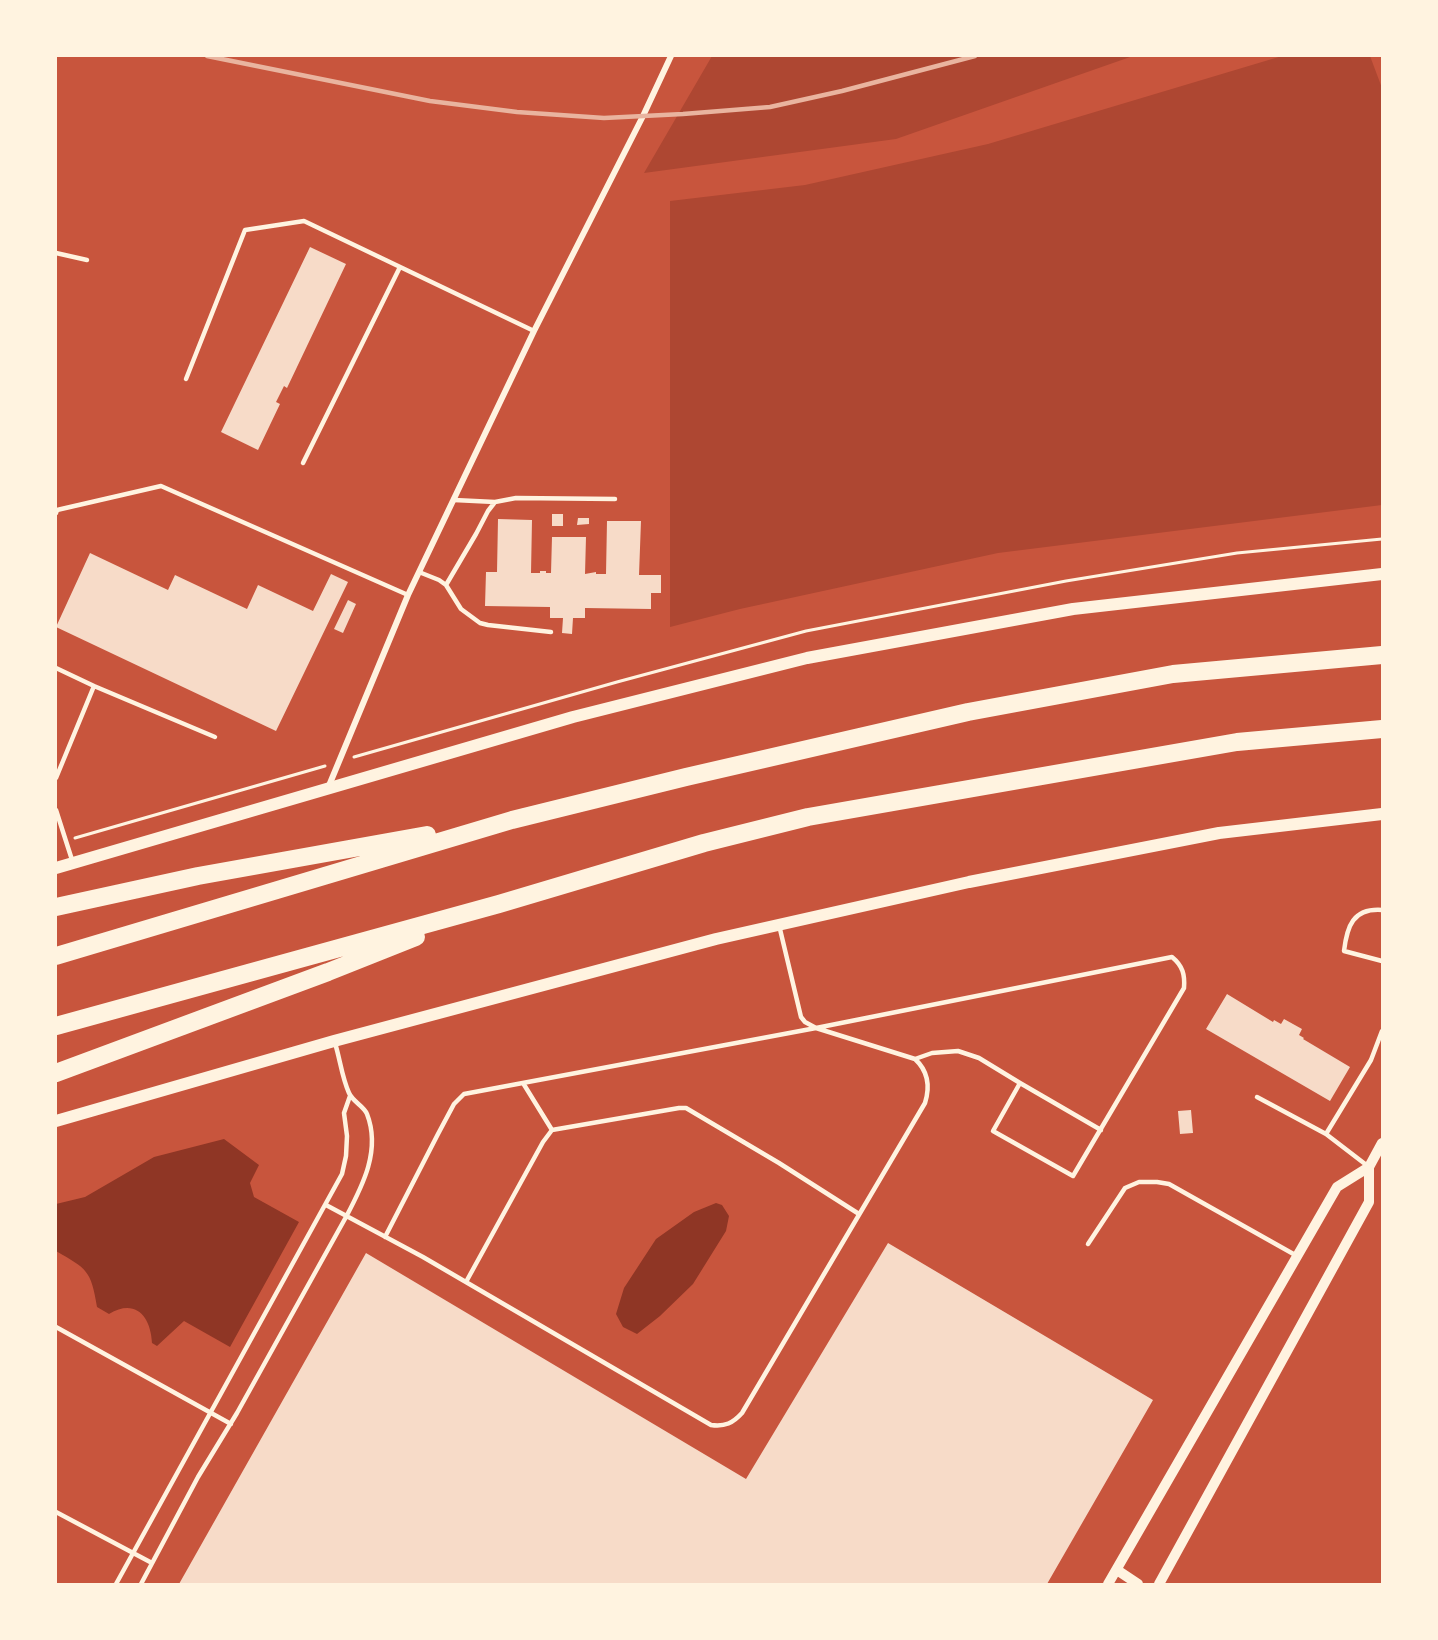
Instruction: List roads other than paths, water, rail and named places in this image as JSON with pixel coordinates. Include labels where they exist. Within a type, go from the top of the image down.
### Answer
[{"type":"highway","points":[[56,956],[512,820],[968,712],[1173,674],[1383,655]]},
{"type":"highway","points":[[56,1026],[499,904],[704,843],[808,818],[1237,742],[1383,729]]},
{"type":"highway","points":[[56,907],[198,876],[512,820]]},
{"type":"highway","points":[[56,1073],[328,972],[499,904]]},
{"type":"main road","points":[[56,868],[573,717],[807,658],[1073,609],[1383,574]]},
{"type":"main road","points":[[56,1121],[334,1041],[705,942],[969,882],[1220,833],[1382,813]]},
{"type":"street","points":[[328,789],[408,595],[534,331],[671,56]]},
{"type":"street","points":[[1108,1584],[1337,1187],[1369,1167],[1383,1143]]},
{"type":"street","points":[[1159,1584],[1369,1202],[1369,1167]]},
{"type":"street","points":[[1117,1570],[1137,1584]]},
{"type":"lane","points":[[186,379],[245,230],[304,221],[534,331]]},
{"type":"lane","points":[[56,252],[87,260]]},
{"type":"lane","points":[[303,463],[400,267]]},
{"type":"lane","points":[[56,513],[57,510],[161,486],[408,595]]},
{"type":"lane","points":[[453,500],[495,502],[516,498],[615,499]]},
{"type":"lane","points":[[446,585],[495,502]]},
{"type":"lane","points":[[419,572],[446,585],[462,609],[480,623],[551,632]]},
{"type":"lane","points":[[56,668],[214,737]]},
{"type":"lane","points":[[56,778],[94,686]]},
{"type":"lane","points":[[56,810],[73,863]]},
{"type":"lane","points":[[1383,910],[1369,910],[1354,918],[1346,935],[1344,951],[1383,961]]},
{"type":"lane","points":[[326,1205],[466,1282],[711,1425],[720,1426],[735,1420],[742,1413],[925,1103],[928,1091],[926,1073],[915,1059],[816,1028],[805,1022],[801,1017],[779,925]]},
{"type":"lane","points":[[385,1237],[454,1104],[464,1094],[816,1028],[1172,957],[1178,962],[1185,974],[1184,988],[1073,1176],[993,1131],[1020,1083]]},
{"type":"lane","points":[[1326,1134],[1371,1060],[1383,1031]]},
{"type":"lane","points":[[141,1584],[198,1477],[231,1424],[346,1216],[363,1181],[371,1156],[370,1127],[366,1112],[350,1095],[334,1041]]},
{"type":"lane","points":[[915,1059],[932,1053],[958,1051],[979,1058],[1101,1130]]},
{"type":"lane","points":[[523,1083],[552,1130]]},
{"type":"lane","points":[[116,1584],[342,1174],[347,1136],[344,1113],[350,1095]]},
{"type":"lane","points":[[1257,1097],[1326,1134],[1369,1167]]},
{"type":"lane","points":[[466,1282],[543,1142],[552,1130],[686,1108],[859,1214]]},
{"type":"lane","points":[[1088,1244],[1125,1188],[1139,1182],[1157,1182],[1169,1184],[1297,1256]]},
{"type":"lane","points":[[56,1327],[231,1424]]},
{"type":"lane","points":[[56,1512],[152,1563]]},
{"type":"railway","points":[[207,56],[430,101],[517,112],[604,118],[770,107],[842,91],[975,56]]}]
